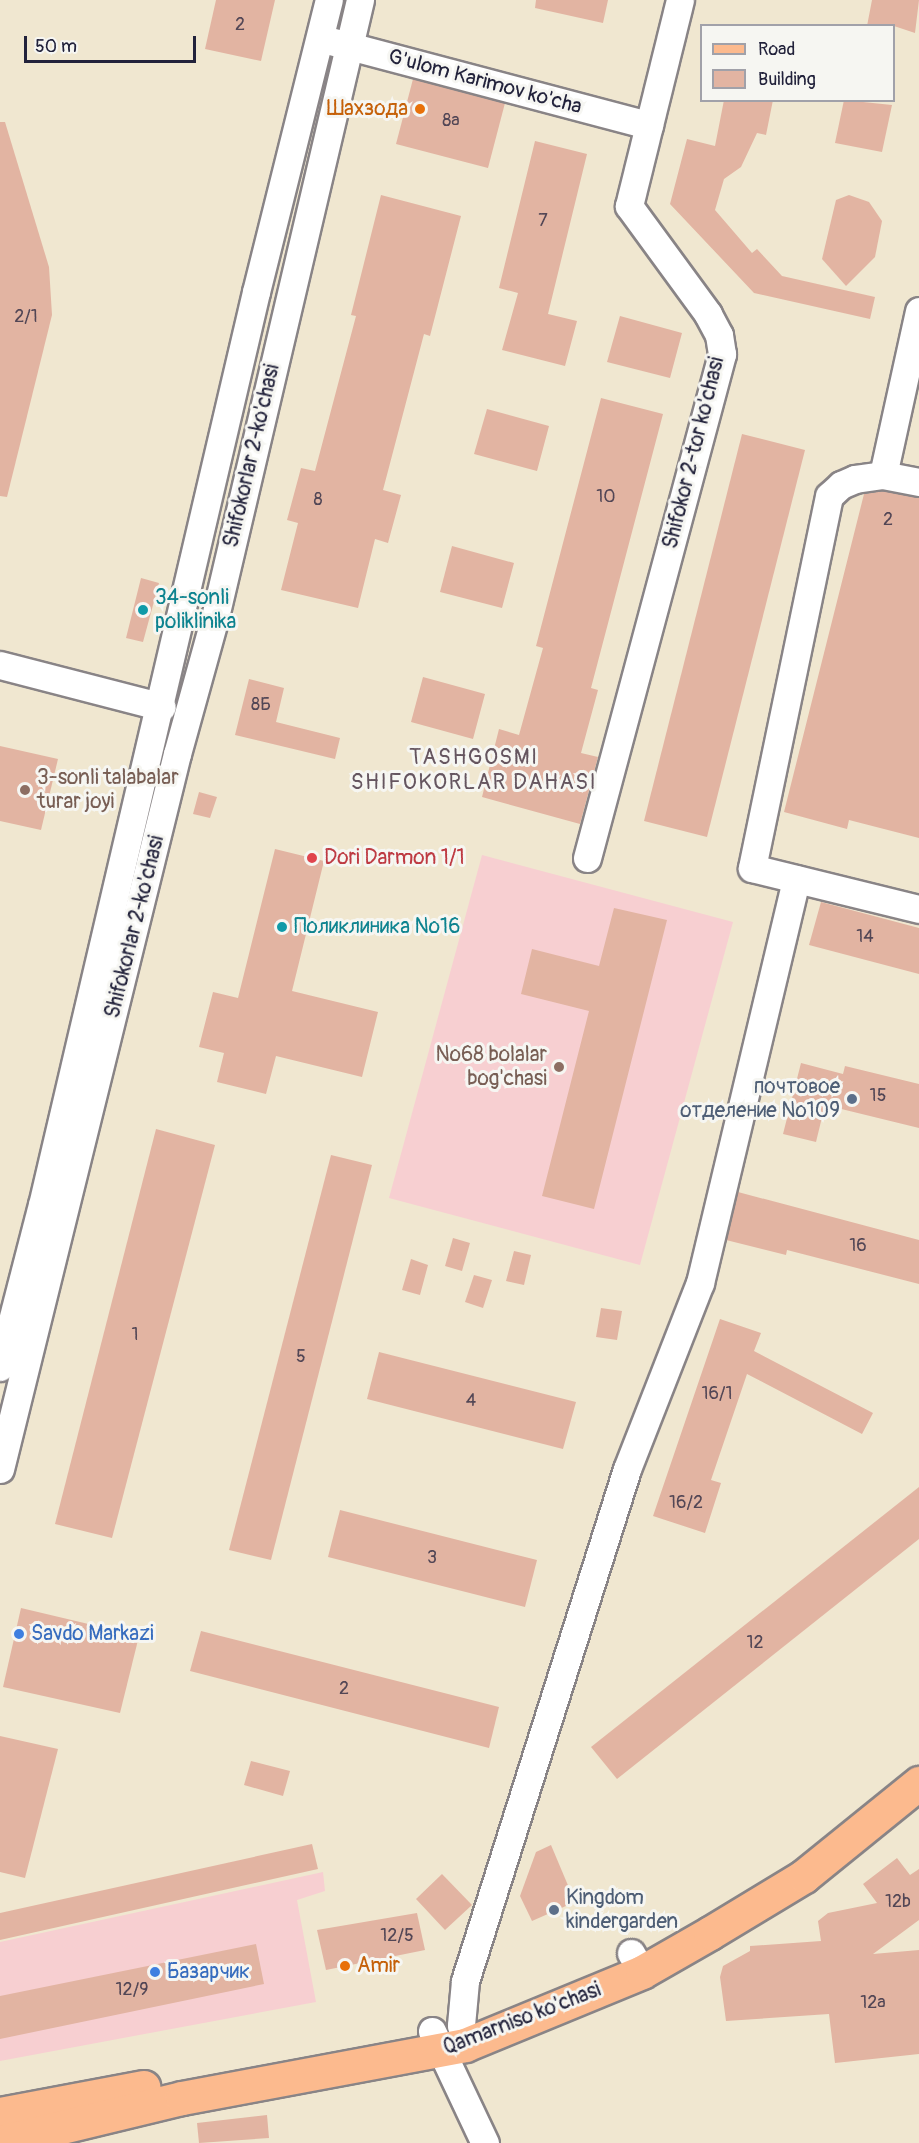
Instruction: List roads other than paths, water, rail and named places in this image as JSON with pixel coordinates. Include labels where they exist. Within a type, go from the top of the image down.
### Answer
[{"type":"main road","name":"Qamarniso ko'chasi","points":[[636,1963],[795,1857],[919,1758]]},
{"type":"main road","name":"Qamarniso ko'chasi","points":[[0,2142],[449,2038],[636,1963],[804,1876],[919,1783]]},
{"type":"main road","name":"Qamarniso ko'chasi","points":[[0,2114],[449,2038]]},
{"type":"street","name":"Shifokorlar 2-ko'chasi","points":[[0,1367],[162,707],[256,292],[329,0]]},
{"type":"street","name":"Shifokorlar 2-ko'chasi","points":[[0,1469],[177,754],[215,617],[360,0]]},
{"type":"street","name":"Shifokor 2-tor ko'chasi","points":[[587,858],[722,354],[719,335],[708,314],[629,206],[680,0]]},
{"type":"street","name":"G'ulom Karimov ko'cha","points":[[320,39],[649,125]]},
{"type":"street","points":[[883,475],[917,328]]},
{"type":"street","points":[[919,482],[883,475],[855,479],[841,485],[829,496],[752,868],[919,909]]},
{"type":"street","points":[[0,665],[162,707]]},
{"type":"street","points":[[485,2143],[449,2038],[627,1469],[700,1283],[796,879]]},
{"type":"place","name":"Шахзода","points":[[420,109]]},
{"type":"place","name":"34-sonli poliklinika","points":[[143,610]]},
{"type":"place","name":"3-sonli talabalar turar joyi","points":[[25,790]]},
{"type":"place","name":"Dori Darmon 1/1","points":[[312,858]]},
{"type":"place","name":"Поликлиника №16","points":[[282,927]]},
{"type":"place","name":"№68 bolalar bog'chasi","points":[[559,1067]]},
{"type":"place","name":"почтовое отделение №109","points":[[852,1099]]},
{"type":"place","name":"Savdo Markazi","points":[[19,1634]]},
{"type":"place","name":"Kingdom kindergarden","points":[[554,1910]]},
{"type":"place","name":"Amir","points":[[345,1966]]},
{"type":"place","name":"Базарчик","points":[[155,1972]]},
{"type":"district","name":"TASHGOSMI SHIFOKORLAR DAHASI","points":[[474,770]]}]
